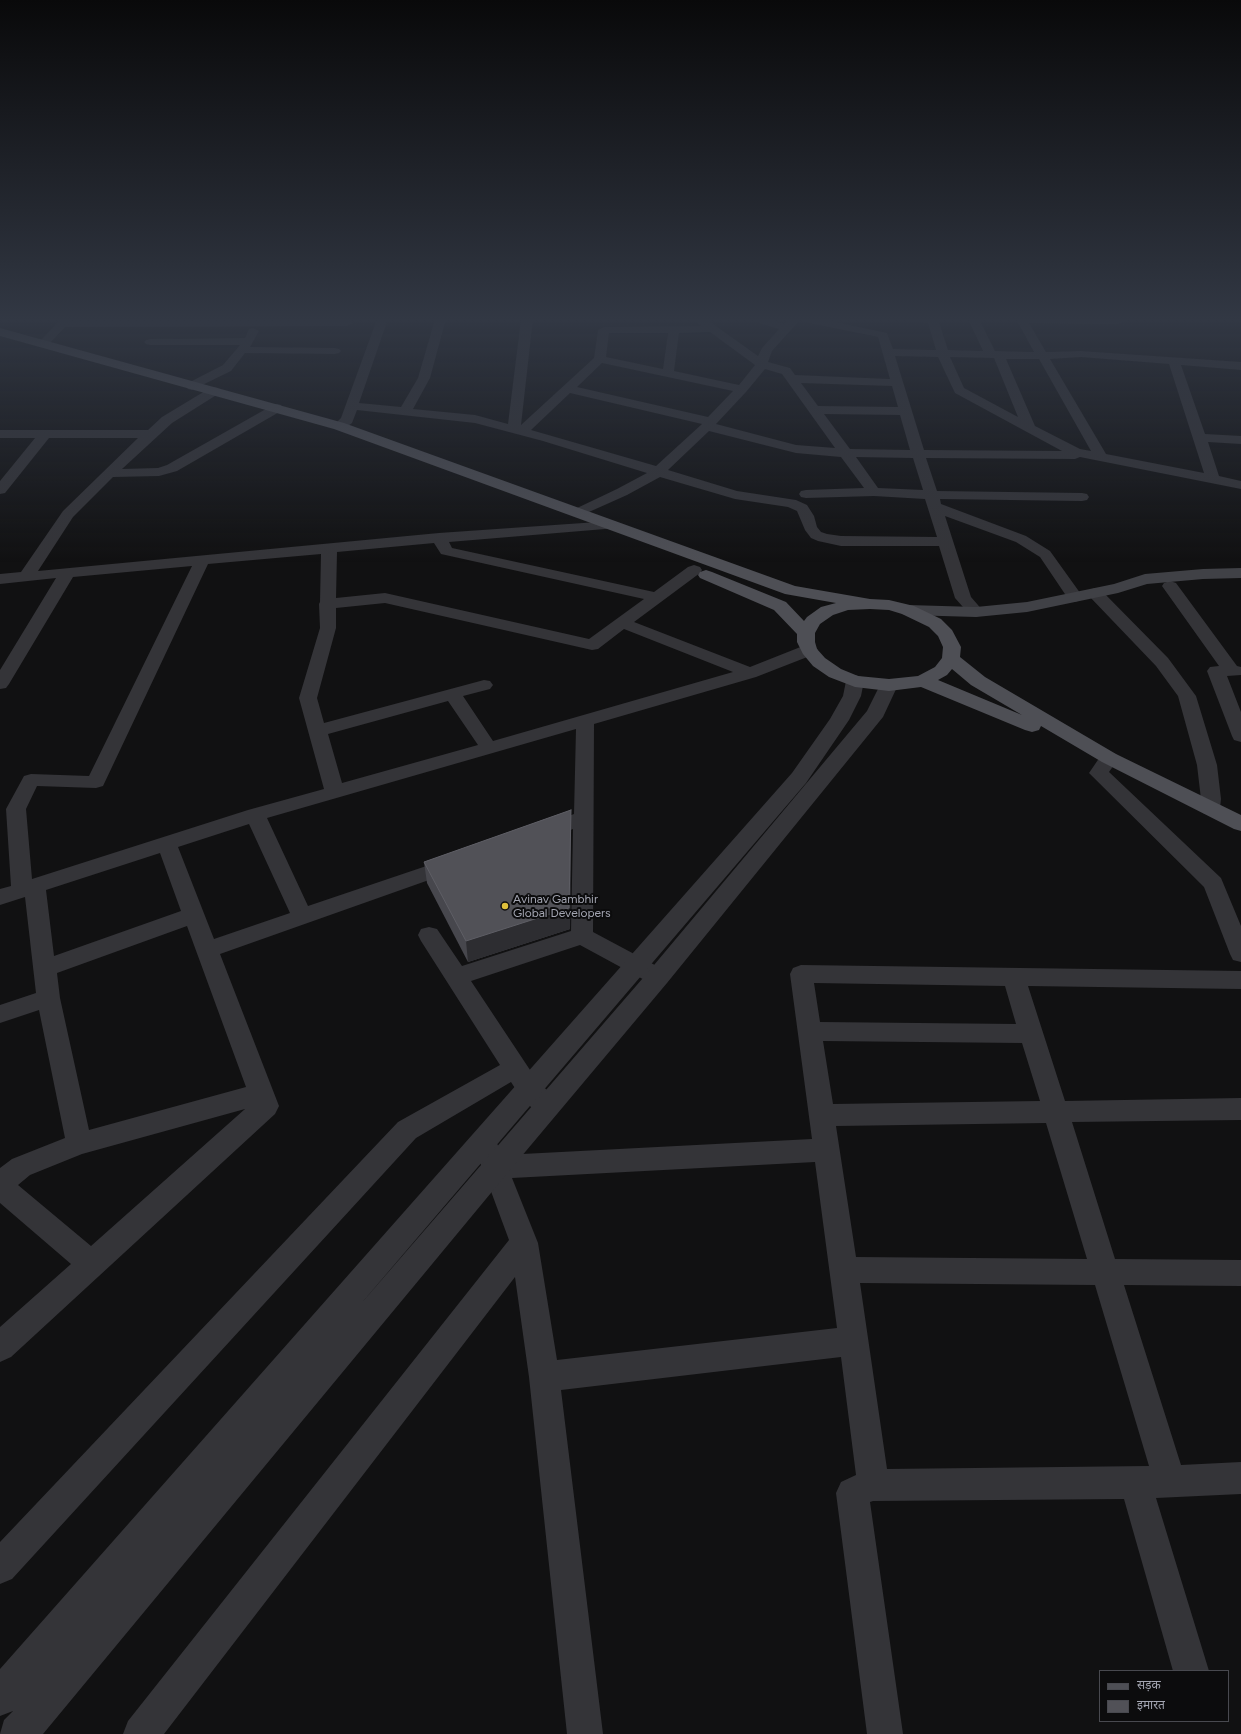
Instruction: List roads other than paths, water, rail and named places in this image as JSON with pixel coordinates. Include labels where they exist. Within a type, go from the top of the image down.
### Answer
[{"type":"main road","points":[[247,400],[338,426],[580,512],[791,590],[870,604]]},
{"type":"main road","points":[[612,525],[621,540],[780,606],[807,642],[819,662],[834,673],[855,681],[889,685],[907,684],[923,680],[941,672],[951,659],[952,647],[946,634],[935,623],[908,610],[889,605],[870,604],[847,605],[827,611],[813,621],[807,642]]},
{"type":"main road","points":[[908,610],[976,612],[1027,607],[1118,588],[1145,579],[1203,574],[1241,573]]},
{"type":"main road","points":[[1118,588],[1170,586],[1210,582],[1241,582]]},
{"type":"main road","points":[[935,623],[976,612]]},
{"type":"main road","points":[[951,659],[978,681],[1109,758]]},
{"type":"main road","points":[[923,680],[1109,758],[1241,824]]},
{"type":"street","points":[[26,577],[68,514],[150,434],[167,420],[200,400]]},
{"type":"street","points":[[338,426],[347,420],[354,400]]},
{"type":"street","points":[[405,412],[412,400]]},
{"type":"street","points":[[518,430],[520,400]]},
{"type":"street","points":[[518,430],[555,400]]},
{"type":"street","points":[[613,400],[796,448],[846,453],[1096,456]]},
{"type":"street","points":[[580,512],[622,492],[658,472],[709,424],[732,400]]},
{"type":"street","points":[[808,400],[874,492]]},
{"type":"street","points":[[901,400],[963,598],[976,612]]},
{"type":"street","points":[[977,400],[1076,452],[1241,485]]},
{"type":"street","points":[[1016,400],[1029,428]]},
{"type":"street","points":[[1066,400],[1096,456]]},
{"type":"street","points":[[1187,400],[1212,479]]},
{"type":"street","points":[[352,406],[475,419],[518,430],[735,496],[791,503],[802,508],[807,516],[810,527],[816,535],[823,538],[841,541],[946,542]]},
{"type":"street","points":[[110,473],[159,472],[172,468],[277,408]]},
{"type":"street","points":[[815,410],[905,411]]},
{"type":"street","points":[[0,434],[150,434]]},
{"type":"street","points":[[0,490],[45,434]]},
{"type":"street","points":[[1199,438],[1241,440]]},
{"type":"street","points":[[806,494],[874,492],[933,501],[1082,497]]},
{"type":"street","points":[[933,501],[1021,539],[1045,554],[1075,597]]},
{"type":"street","points":[[0,580],[439,538],[612,525]]},
{"type":"street","points":[[439,538],[446,551],[658,597]]},
{"type":"street","points":[[329,549],[327,604],[328,628],[308,698],[335,792]]},
{"type":"street","points":[[79,1144],[48,998],[45,968],[28,888],[16,809],[31,780],[96,782],[202,560]]},
{"type":"street","points":[[327,604],[385,598],[592,645],[694,570]]},
{"type":"street","points":[[0,684],[67,574]]},
{"type":"street","points":[[1170,586],[1236,671]]},
{"type":"street","points":[[1095,593],[1162,662],[1187,696],[1207,765],[1211,799],[1210,808]]},
{"type":"street","points":[[622,623],[750,673]]},
{"type":"street","points":[[0,898],[255,815],[750,673],[807,642]]},
{"type":"street","points":[[1236,671],[1216,671],[1241,736]]},
{"type":"street","points":[[647,971],[799,778],[839,720],[852,696],[855,681]]},
{"type":"street","points":[[318,731],[484,685]]},
{"type":"street","points":[[18,1734],[489,1154],[530,1087],[647,971],[876,713],[889,685]]},
{"type":"street","points":[[452,694],[489,748]]},
{"type":"street","points":[[582,936],[585,720]]},
{"type":"street","points":[[1109,758],[1099,773],[1213,883],[1241,954]]},
{"type":"street","points":[[255,815],[302,916]]},
{"type":"street","points":[[524,839],[584,818]]},
{"type":"street","points":[[0,1348],[266,1106],[167,844]]},
{"type":"street","points":[[207,950],[473,857]]},
{"type":"street","points":[[45,968],[194,915]]},
{"type":"street","points":[[429,935],[530,1087]]},
{"type":"street","points":[[456,977],[582,936],[647,971]]},
{"type":"street","points":[[873,1485],[844,1270],[801,974],[1241,980]]},
{"type":"street","points":[[1014,978],[1170,1481]]},
{"type":"street","points":[[0,1012],[48,998]]},
{"type":"street","points":[[809,1031],[1031,1034]]},
{"type":"street","points":[[0,1567],[407,1130],[530,1087]]},
{"type":"street","points":[[91,1264],[0,1185],[10,1167],[79,1144],[261,1094]]},
{"type":"street","points":[[821,1115],[1241,1109]]},
{"type":"street","points":[[0,1697],[489,1154],[827,1150]]},
{"type":"street","points":[[489,1154],[524,1243],[544,1377],[585,1734]]},
{"type":"street","points":[[141,1734],[524,1243]]},
{"type":"street","points":[[844,1270],[1241,1274]]},
{"type":"street","points":[[544,1377],[854,1341]]},
{"type":"street","points":[[885,1734],[852,1493],[873,1485],[1136,1482],[1241,1478]]},
{"type":"street","points":[[1136,1482],[1191,1670]]},
{"type":"place","name":"Avinav Gambhir Global Developers","points":[[505,906]]}]
